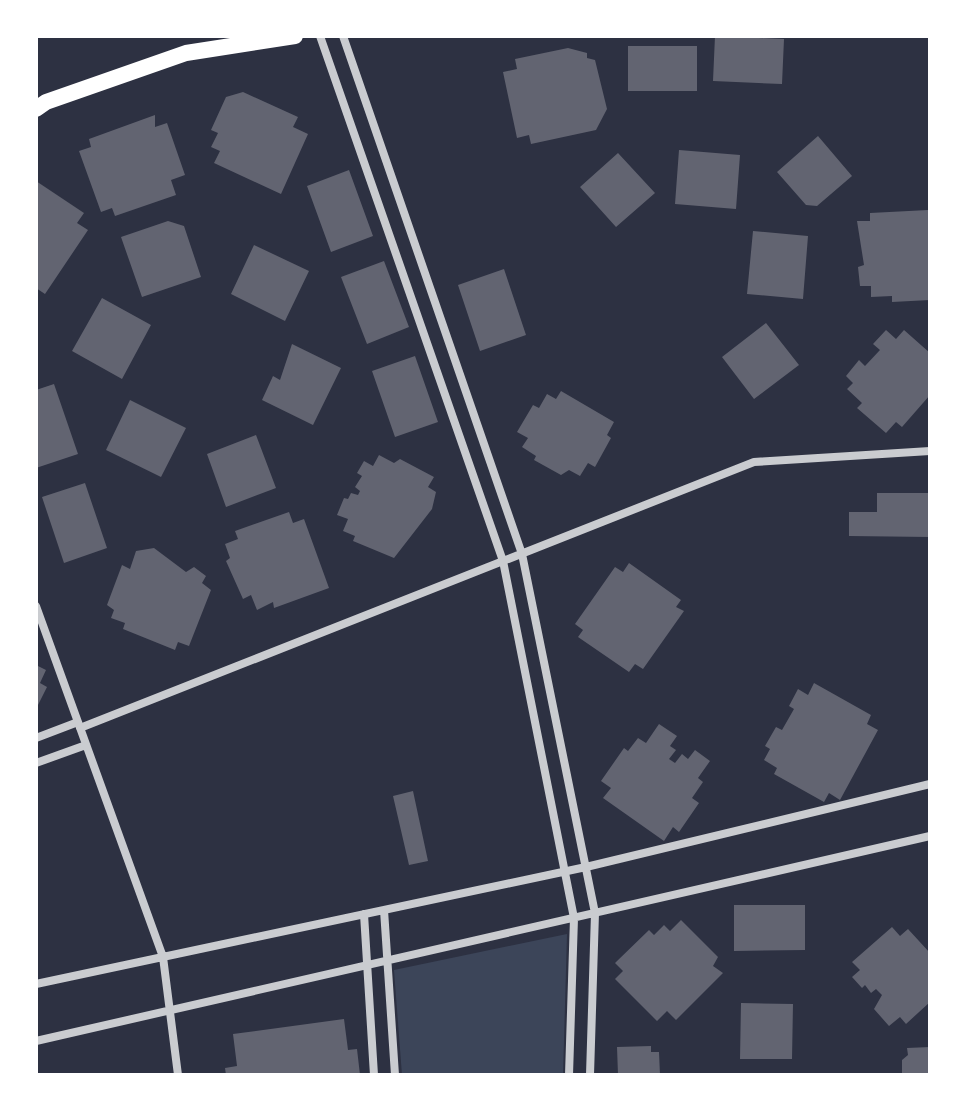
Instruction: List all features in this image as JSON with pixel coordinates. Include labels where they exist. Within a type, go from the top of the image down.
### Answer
[{"type":"main road","points":[[36,109],[46,102],[186,53],[295,36]]},
{"type":"street","points":[[320,36],[503,561],[574,918],[569,1075]]},
{"type":"street","points":[[343,36],[522,554],[595,913],[590,1075]]},
{"type":"street","points":[[36,738],[79,725],[754,462],[930,451]]},
{"type":"street","points":[[36,606],[163,957],[178,1075]]},
{"type":"street","points":[[36,763],[86,745]]},
{"type":"street","points":[[36,984],[565,872],[930,784]]},
{"type":"street","points":[[36,1041],[930,836]]},
{"type":"street","points":[[384,910],[395,1075]]},
{"type":"street","points":[[364,914],[374,1075]]},
{"type":"shaded area","points":[[567,934],[563,1075],[402,1075],[394,970]]},
{"type":"building","points":[[715,36],[784,39],[782,84],[713,81]]},
{"type":"building","points":[[628,46],[697,46],[697,91],[628,91]]},
{"type":"building","points":[[568,48],[587,53],[587,58],[595,60],[607,109],[596,130],[531,144],[529,135],[517,138],[503,72],[517,69],[515,59]]},
{"type":"building","points":[[243,92],[298,117],[293,127],[308,134],[281,194],[214,163],[220,151],[211,147],[218,133],[211,130],[226,97]]},
{"type":"building","points":[[155,115],[155,127],[167,123],[185,175],[171,180],[176,195],[115,216],[112,208],[101,212],[79,151],[91,147],[89,139]]},
{"type":"building","points":[[818,136],[852,176],[817,206],[806,205],[777,172]]},
{"type":"building","points":[[679,150],[740,155],[736,209],[675,204]]},
{"type":"building","points":[[618,153],[655,193],[616,227],[580,187]]},
{"type":"building","points":[[349,170],[373,236],[331,252],[307,186]]},
{"type":"building","points":[[36,181],[84,213],[77,223],[88,230],[45,294],[36,288]]},
{"type":"building","points":[[928,210],[930,300],[892,302],[892,296],[871,297],[871,286],[860,286],[858,267],[864,265],[857,221],[870,221],[870,213]]},
{"type":"building","points":[[168,221],[184,226],[201,277],[142,297],[121,237]]},
{"type":"building","points":[[753,231],[808,236],[803,299],[747,294]]},
{"type":"building","points":[[254,245],[309,271],[285,321],[231,294]]},
{"type":"building","points":[[384,261],[409,327],[367,344],[341,277]]},
{"type":"building","points":[[504,269],[526,335],[480,351],[458,285]]},
{"type":"building","points":[[102,298],[151,325],[122,379],[72,351]]},
{"type":"building","points":[[766,323],[799,365],[754,399],[722,357]]},
{"type":"building","points":[[886,330],[896,339],[904,330],[930,353],[930,395],[902,427],[896,422],[886,433],[857,408],[862,403],[847,389],[853,383],[846,376],[859,360],[865,366],[880,350],[873,344]]},
{"type":"building","points":[[292,344],[341,368],[313,425],[262,400],[273,376],[280,380]]},
{"type":"building","points":[[415,356],[438,422],[395,437],[372,371]]},
{"type":"building","points":[[54,384],[78,454],[36,468],[36,390]]},
{"type":"building","points":[[561,391],[614,422],[607,435],[611,438],[595,467],[588,463],[580,476],[569,470],[561,475],[534,460],[536,456],[522,447],[528,438],[517,432],[533,405],[539,408],[547,394],[556,399]]},
{"type":"building","points":[[130,400],[186,428],[161,477],[106,450]]},
{"type":"building","points":[[256,435],[276,488],[226,507],[207,454]]},
{"type":"building","points":[[379,455],[394,463],[400,459],[434,477],[428,487],[436,492],[432,509],[394,558],[353,541],[355,536],[343,531],[348,519],[337,515],[344,498],[348,499],[351,493],[358,495],[360,491],[355,487],[362,476],[357,473],[364,461],[373,466]]},
{"type":"building","points":[[85,483],[107,548],[64,563],[42,497]]},
{"type":"building","points":[[877,493],[930,493],[930,537],[849,536],[849,512],[877,512]]},
{"type":"building","points":[[289,512],[293,523],[304,519],[329,588],[274,608],[273,602],[257,610],[251,595],[243,599],[226,561],[230,558],[225,544],[238,539],[235,531]]},
{"type":"building","points":[[154,548],[186,572],[194,567],[206,576],[202,583],[211,590],[189,646],[178,642],[175,650],[123,629],[125,623],[111,618],[114,610],[107,605],[122,565],[130,569],[136,551]]},
{"type":"building","points":[[629,563],[681,600],[676,607],[684,611],[643,669],[635,664],[629,672],[578,637],[583,630],[575,624],[615,567],[623,572]]},
{"type":"building","points":[[36,665],[46,670],[40,683],[47,687],[36,709]]},
{"type":"building","points":[[814,683],[871,715],[867,724],[878,730],[840,800],[829,793],[824,802],[774,774],[777,768],[764,760],[770,749],[765,746],[776,727],[782,730],[794,709],[789,706],[798,689],[808,695]]},
{"type":"building","points":[[659,724],[677,736],[670,746],[676,750],[669,759],[675,763],[682,754],[688,759],[695,750],[710,761],[698,778],[703,782],[692,798],[699,803],[679,832],[673,827],[664,841],[603,798],[611,788],[601,781],[624,748],[628,751],[638,738],[646,743]]},
{"type":"building","points":[[413,791],[428,861],[409,865],[393,796]]},
{"type":"building","points":[[734,905],[805,905],[805,950],[734,951]]},
{"type":"building","points":[[681,920],[718,957],[713,966],[723,973],[676,1020],[667,1011],[657,1021],[615,979],[623,971],[615,963],[649,930],[654,935],[664,925],[670,931]]},
{"type":"building","points":[[892,927],[900,936],[908,929],[930,953],[930,1002],[906,1024],[900,1017],[889,1026],[874,1009],[882,995],[876,989],[871,993],[865,985],[862,988],[852,977],[860,970],[852,962]]},
{"type":"building","points":[[741,1003],[793,1004],[792,1059],[740,1059]]},
{"type":"building","points":[[344,1019],[348,1050],[357,1049],[360,1075],[226,1075],[225,1068],[237,1066],[233,1034]]},
{"type":"building","points":[[651,1046],[651,1052],[659,1052],[660,1075],[618,1075],[617,1047]]},
{"type":"building","points":[[930,1047],[930,1075],[902,1075],[902,1060],[908,1055],[907,1048]]}]
